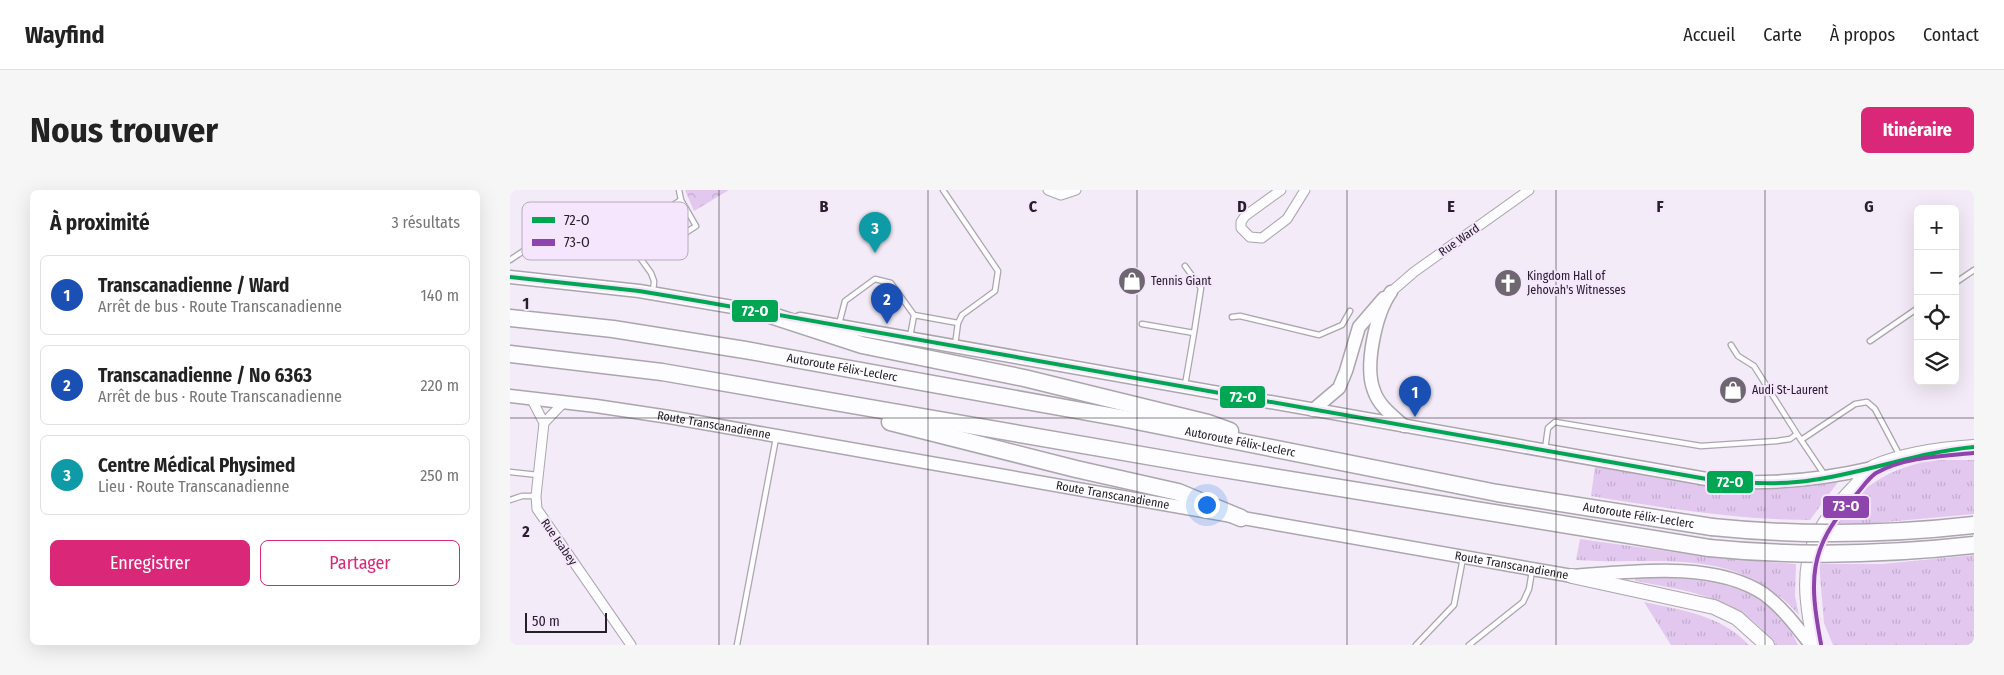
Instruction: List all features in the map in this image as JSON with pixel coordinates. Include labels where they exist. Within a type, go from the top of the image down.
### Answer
[{"type":"highway","points":[[764,313],[862,345],[1070,389],[1208,423],[1286,450]]},
{"type":"highway","name":"Autoroute Félix-Leclerc","points":[[510,318],[613,329],[700,343],[1112,416],[1533,499],[1674,523],[1785,533],[1869,533],[1974,525]]},
{"type":"highway","name":"Autoroute Félix-Leclerc","points":[[510,354],[618,366],[1529,520],[1690,545],[1773,553],[1866,554],[1974,545]]},
{"type":"highway","points":[[771,391],[1076,470],[1178,492],[1241,518]]},
{"type":"main road","points":[[510,276],[653,294],[1718,480],[1774,483],[1825,478],[1936,451],[1974,447]]},
{"type":"main road","points":[[1313,410],[1339,388],[1359,327],[1370,312],[1391,292]]},
{"type":"main road","points":[[1391,292],[1382,306],[1376,328],[1371,375],[1374,391],[1381,404],[1404,426]]},
{"type":"main road","name":"Route Transcanadienne","points":[[510,396],[564,402],[777,436],[1572,576],[1634,572],[1706,574],[1728,577],[1755,589],[1774,603],[1790,618],[1811,645]]},
{"type":"main road","points":[[1815,645],[1806,592],[1811,552],[1820,530],[1833,510],[1872,468]]},
{"type":"main road","points":[[1572,576],[1714,607],[1738,618],[1767,645]]},
{"type":"street","points":[[1048,190],[1061,195],[1076,190]]},
{"type":"street","points":[[1281,190],[1245,216],[1241,222],[1241,228],[1250,237],[1262,238],[1287,219],[1305,190]]},
{"type":"street","name":"Rue Ward","points":[[1391,292],[1414,272],[1529,190]]},
{"type":"street","points":[[532,398],[544,423],[564,402]]},
{"type":"street","name":"Rue Isabey","points":[[544,423],[536,496],[539,514],[631,645]]},
{"type":"lane","points":[[678,202],[681,200],[679,190]]},
{"type":"lane","points":[[943,190],[998,271],[995,291],[962,315],[958,323],[955,346]]},
{"type":"lane","points":[[688,212],[696,226],[688,231]]},
{"type":"lane","points":[[510,260],[522,252]]},
{"type":"lane","points":[[641,260],[654,281],[653,294]]},
{"type":"lane","points":[[1185,266],[1201,288],[1185,387]]},
{"type":"lane","points":[[1959,280],[1974,270]]},
{"type":"lane","points":[[838,326],[844,304],[876,279],[891,282],[914,315],[910,338]]},
{"type":"lane","points":[[1232,317],[1240,316],[1319,334],[1342,325],[1350,310]]},
{"type":"lane","points":[[1870,341],[1914,311]]},
{"type":"lane","points":[[914,315],[958,323]]},
{"type":"lane","points":[[1142,324],[1194,333]]},
{"type":"lane","points":[[1731,345],[1738,356],[1754,366],[1825,478]]},
{"type":"lane","points":[[1801,440],[1855,404],[1866,402],[1875,409],[1901,459]]},
{"type":"lane","points":[[1545,450],[1548,428],[1555,422],[1701,446],[1777,441],[1790,439],[1797,434]]},
{"type":"lane","points":[[737,645],[777,436]]},
{"type":"lane","points":[[510,472],[539,475]]},
{"type":"lane","points":[[510,500],[522,496],[536,496]]},
{"type":"lane","points":[[1416,645],[1454,605],[1464,557]]},
{"type":"lane","points":[[1469,645],[1523,602],[1529,589],[1532,569]]},
{"type":"green space","points":[[685,190],[729,190],[694,211]]},
{"type":"green space","points":[[1932,460],[1974,460],[1974,514],[1875,523],[1834,523],[1854,499],[1876,481],[1902,468]]},
{"type":"green space","points":[[1595,466],[1704,486],[1726,488],[1770,489],[1838,482],[1810,520],[1755,518],[1673,509],[1591,496]]},
{"type":"green space","points":[[1580,539],[1709,557],[1796,564],[1795,596],[1799,615],[1774,592],[1749,577],[1722,568],[1695,563],[1667,561],[1576,560]]},
{"type":"green space","points":[[1974,555],[1974,645],[1833,645],[1824,623],[1819,564],[1882,564]]},
{"type":"green space","points":[[1636,576],[1707,582],[1729,586],[1750,594],[1768,606],[1785,623],[1798,645],[1775,645],[1762,629],[1747,616],[1730,606],[1675,588],[1635,581]]},
{"type":"green space","points":[[1644,602],[1686,611],[1713,620],[1738,635],[1749,645],[1671,645]]},
{"type":"transit line","name":"72-O","points":[[510,277],[639,291],[705,302],[1718,481],[1801,482],[1854,472],[1933,453],[1974,447]]},
{"type":"transit line","name":"73-O","points":[[1821,644],[1815,601],[1814,583],[1816,566],[1827,533],[1838,516],[1876,473],[1911,460],[1974,453]]},
{"type":"place","name":"Centre Médical Physimed","points":[[875,253]]},
{"type":"place","name":"Tennis Giant","points":[[1132,281]]},
{"type":"place","name":"Kingdom Hall of Jehovah's Witnesses","points":[[1508,283]]},
{"type":"place","name":"Transcanadienne / No 6363","points":[[887,324]]},
{"type":"place","name":"Audi St-Laurent","points":[[1733,390]]},
{"type":"place","name":"Transcanadienne / Ward","points":[[1415,417]]}]
